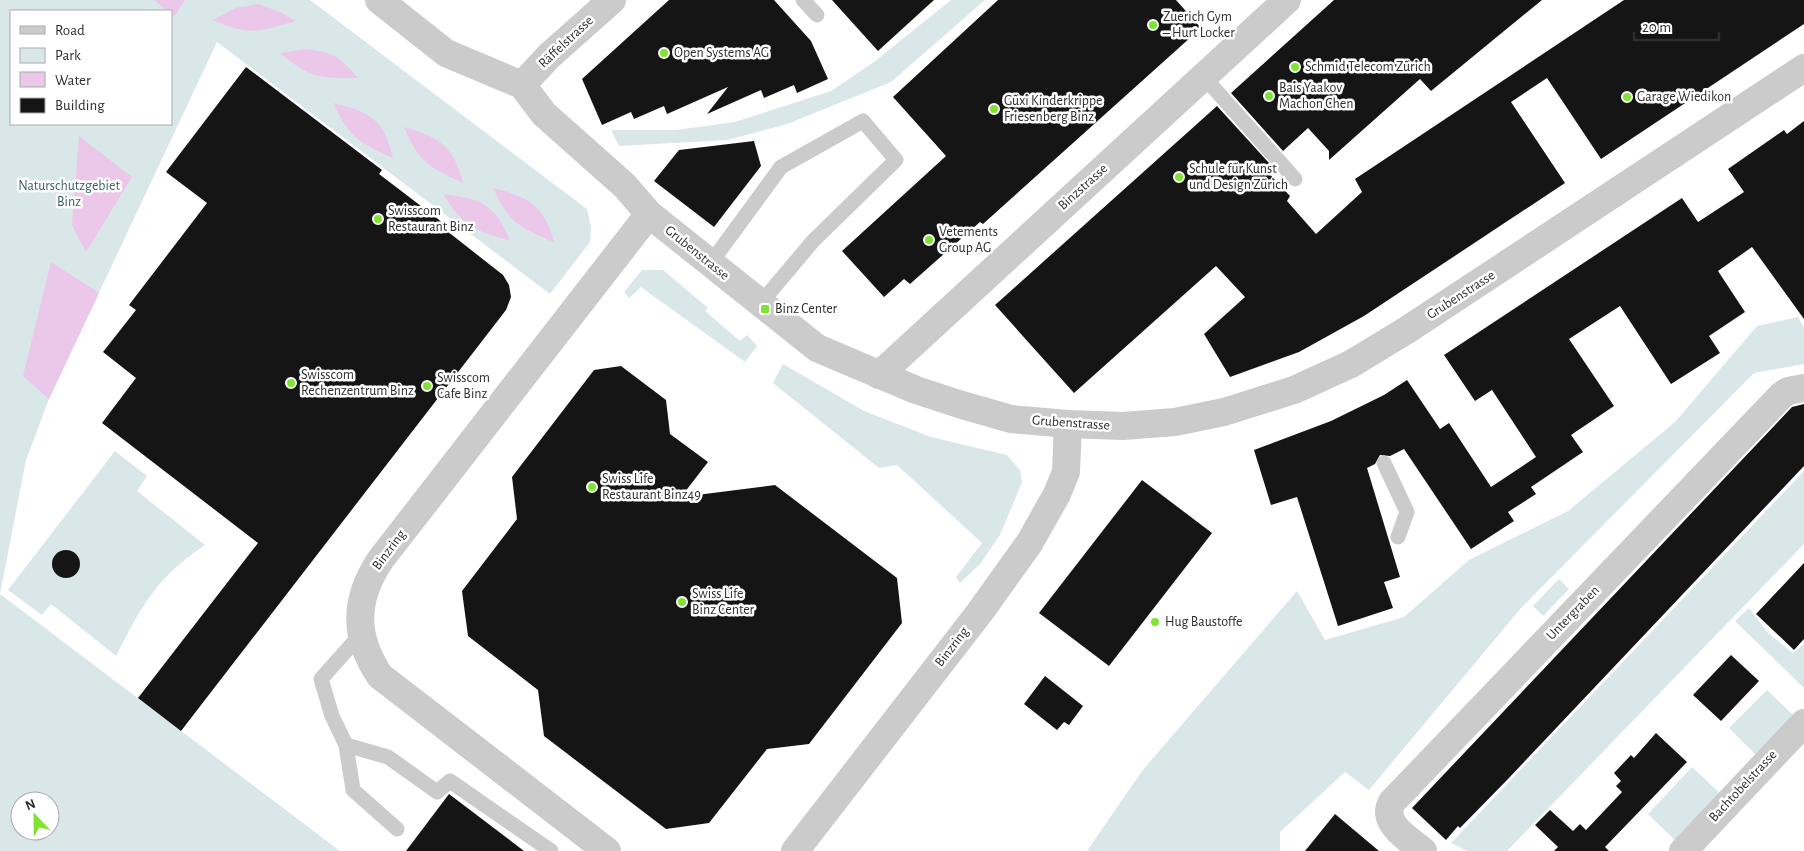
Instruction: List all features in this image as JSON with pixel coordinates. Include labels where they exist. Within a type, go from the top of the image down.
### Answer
[{"type":"street","name":"Grubenstrasse","points":[[379,0],[446,53],[522,85],[544,114],[625,186],[649,214],[817,348],[934,396],[1010,418],[1068,424],[1123,426],[1175,422],[1253,404],[1324,377],[1407,330],[1804,68]]},
{"type":"street","name":"Räffelstrasse","points":[[522,85],[549,56],[612,0]]},
{"type":"street","name":"Binzstrasse","points":[[880,375],[1287,0]]},
{"type":"street","name":"Binzring","points":[[607,851],[380,676],[368,656],[361,634],[361,609],[365,587],[381,559],[649,214]]},
{"type":"street","name":"Untergraben","points":[[1423,851],[1398,830],[1390,819],[1389,810],[1392,802],[1781,396],[1788,391],[1804,388]]},
{"type":"street","name":"Binzring","points":[[795,851],[1030,542],[1057,494],[1066,472],[1068,424]]},
{"type":"street","name":"Bachtobelstrasse","points":[[1683,851],[1804,723]]},
{"type":"lane","points":[[803,0],[817,15]]},
{"type":"lane","points":[[1204,77],[1295,178]]},
{"type":"lane","points":[[710,264],[781,167],[862,121],[896,160],[813,241],[760,304]]},
{"type":"lane","points":[[1384,463],[1407,512],[1398,537]]},
{"type":"lane","points":[[361,634],[321,679],[332,716],[346,744],[354,790],[397,829]]},
{"type":"lane","points":[[346,744],[388,757],[437,792],[450,781],[551,851]]},
{"type":"green space","name":"Naturschutzgebiet Binz","points":[[0,0],[310,0],[587,209],[591,228],[590,242],[550,294],[217,42],[49,399],[26,460],[0,594]]},
{"type":"green space","points":[[951,0],[985,0],[891,82],[787,124],[727,140],[619,146],[611,130],[676,130],[735,122],[831,91],[874,62]]},
{"type":"green space","points":[[642,270],[663,270],[708,308],[705,311],[740,341],[747,335],[757,346],[745,362],[641,287],[629,298],[624,292]]},
{"type":"green space","points":[[1798,317],[1804,328],[1804,364],[1754,373],[1521,608],[1369,790],[1345,772],[1280,832],[1280,851],[1087,851],[1142,771],[1297,591],[1325,640],[1404,617],[1469,560],[1568,511],[1675,422],[1757,326]]},
{"type":"green space","points":[[783,364],[864,411],[931,437],[1007,455],[1020,470],[1022,482],[1000,535],[980,564],[960,583],[956,577],[982,543],[897,465],[879,468],[773,383]]},
{"type":"green space","points":[[115,451],[147,476],[137,491],[205,545],[174,569],[152,593],[116,656],[51,604],[42,615],[8,590]]},
{"type":"green space","points":[[1804,471],[1804,544],[1507,851],[1467,851],[1451,843]]},
{"type":"green space","points":[[1559,579],[1569,589],[1543,616],[1533,606]]},
{"type":"green space","points":[[0,594],[340,851],[0,851]]},
{"type":"green space","points":[[1749,608],[1768,633],[1793,653],[1804,644],[1804,688],[1735,621]]},
{"type":"green space","points":[[1767,690],[1795,717],[1759,758],[1729,728]]},
{"type":"green space","points":[[1692,767],[1725,798],[1679,844],[1648,814]]},
{"type":"water","points":[[154,0],[185,0],[174,17],[172,10],[166,10]]},
{"type":"water","points":[[259,4],[282,13],[295,21],[254,31],[236,28],[213,20],[235,8]]},
{"type":"water","points":[[305,49],[335,56],[358,78],[334,78],[316,75],[300,68],[280,53]]},
{"type":"water","points":[[333,103],[357,110],[374,119],[385,134],[393,158],[371,148],[356,138],[350,132]]},
{"type":"water","points":[[404,127],[436,139],[443,145],[455,160],[463,183],[433,168],[426,162],[415,149]]},
{"type":"water","points":[[79,136],[132,177],[86,252],[72,225]]},
{"type":"water","points":[[493,188],[516,195],[533,204],[545,219],[554,242],[517,223],[505,210]]},
{"type":"water","points":[[443,194],[467,198],[485,205],[499,218],[510,241],[470,226],[457,214]]},
{"type":"water","points":[[51,262],[99,293],[49,399],[23,376]]},
{"type":"building","points":[[669,0],[774,0],[811,41],[828,79],[797,93],[794,85],[764,98],[761,90],[707,114],[728,87],[667,114],[664,106],[634,119],[631,112],[602,125],[582,79]]},
{"type":"building","points":[[832,0],[934,0],[878,51]]},
{"type":"building","points":[[998,0],[1176,0],[1201,28],[983,224],[980,222],[910,284],[904,279],[884,297],[842,251],[946,156],[893,97]]},
{"type":"building","points":[[1334,0],[1542,0],[1431,91],[1420,79],[1329,160],[1329,151],[1308,128],[1283,151],[1231,93]]},
{"type":"building","points":[[1624,0],[1804,0],[1804,24],[1601,159],[1547,78],[1511,102],[1565,183],[1364,316],[1299,352],[1230,377],[1204,334],[1245,297],[1216,266],[1074,393],[995,305],[1217,106],[1269,163],[1264,168],[1290,196],[1287,201],[1316,234],[1362,192],[1355,179]]},
{"type":"building","name":"Swisscom Rechenzentrum Binz","points":[[246,67],[382,170],[379,174],[438,219],[449,229],[447,231],[503,275],[509,285],[511,297],[506,310],[181,731],[138,698],[258,543],[102,423],[136,378],[103,352],[136,310],[129,305],[207,203],[166,172]]},
{"type":"building","points":[[1804,121],[1804,319],[1752,247],[1718,271],[1745,312],[1709,336],[1720,353],[1671,384],[1620,306],[1569,339],[1614,406],[1571,435],[1583,452],[1531,487],[1536,494],[1508,512],[1514,521],[1471,549],[1404,449],[1390,456],[1380,455],[1375,464],[1367,468],[1400,577],[1384,582],[1393,608],[1338,626],[1297,497],[1271,505],[1254,450],[1331,421],[1384,395],[1407,380],[1440,429],[1449,423],[1491,487],[1536,457],[1492,390],[1475,401],[1444,355],[1682,198],[1698,222],[1744,192],[1728,169],[1784,130],[1787,134]]},
{"type":"building","points":[[754,141],[761,166],[714,227],[654,181],[679,150]]},
{"type":"building","name":"Swiss Life Binz Center","points":[[621,366],[666,400],[670,434],[708,462],[681,497],[775,485],[897,578],[902,623],[809,744],[767,749],[709,823],[666,829],[544,736],[538,690],[468,636],[462,591],[517,519],[512,477],[594,370]]},
{"type":"building","points":[[1804,404],[1804,466],[1508,779],[1460,828],[1458,826],[1446,840],[1412,808],[1792,407]]},
{"type":"building","points":[[1142,480],[1212,533],[1109,666],[1039,613]]},
{"type":"building","points":[[66,550],[76,554],[80,564],[76,574],[66,578],[56,574],[52,564],[56,554]]},
{"type":"building","points":[[1804,563],[1804,639],[1794,650],[1756,614]]},
{"type":"building","points":[[1731,655],[1759,681],[1721,721],[1693,695]]},
{"type":"building","points":[[1045,676],[1083,706],[1069,725],[1064,722],[1057,730],[1024,704]]},
{"type":"building","points":[[1656,733],[1687,762],[1605,847],[1609,851],[1554,851],[1558,847],[1535,825],[1550,810],[1573,831],[1580,824],[1586,830],[1622,792],[1616,786],[1621,781],[1614,773],[1631,755],[1634,758]]},
{"type":"building","points":[[449,794],[524,851],[406,851]]},
{"type":"building","points":[[1335,814],[1379,851],[1305,851]]},
{"type":"place","name":"Zuerich Gym – Hurt Locker","points":[[1153,25]]},
{"type":"place","name":"Open Systems AG","points":[[664,53]]},
{"type":"place","name":"Schmid Telecom Zürich","points":[[1295,67]]},
{"type":"place","name":"Bais Yaakov Machon Chen","points":[[1269,96]]},
{"type":"place","name":"Garage Wiedikon","points":[[1627,97]]},
{"type":"place","name":"Güxi Kinderkrippe Friesenberg Binz","points":[[994,109]]},
{"type":"place","name":"Schule für Kunst und Design Zürich","points":[[1179,177]]},
{"type":"place","name":"Swisscom Restaurant Binz","points":[[378,219]]},
{"type":"place","name":"Vetements Group AG","points":[[929,240]]},
{"type":"place","name":"Binz Center","points":[[765,309]]},
{"type":"place","name":"Swisscom Rechenzentrum Binz","points":[[291,383]]},
{"type":"place","name":"Swisscom Cafe Binz","points":[[427,386]]},
{"type":"place","name":"Swiss Life Restaurant Binz49","points":[[592,487]]},
{"type":"place","name":"Swiss Life Binz Center","points":[[682,602]]},
{"type":"place","name":"Hug Baustoffe","points":[[1155,622]]}]
